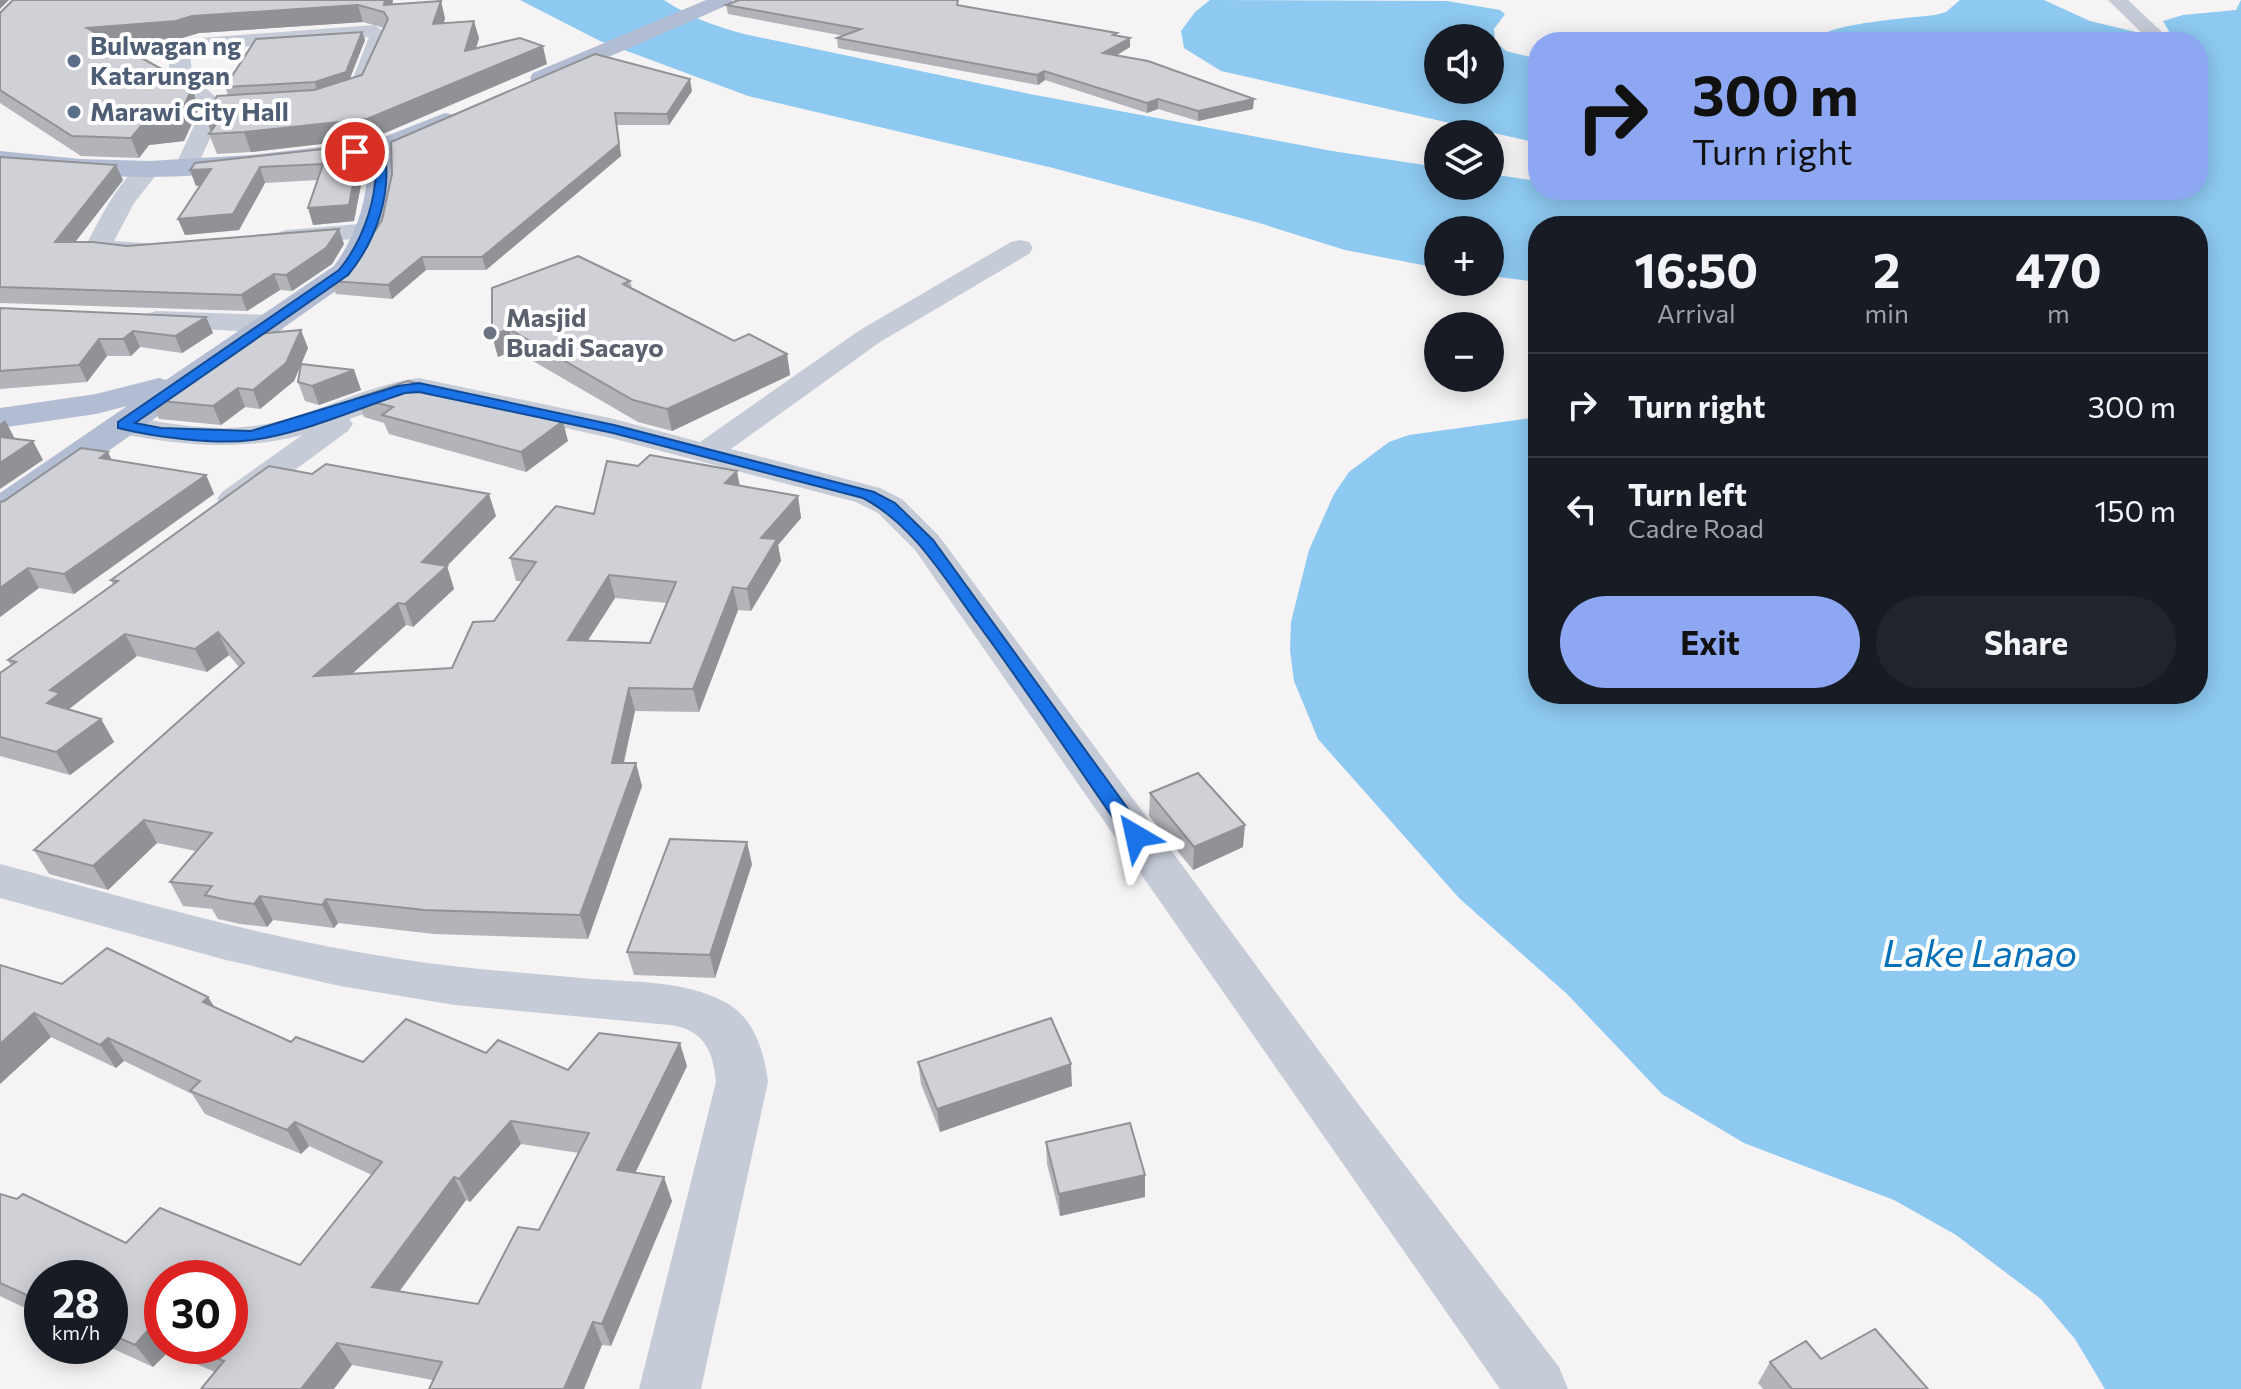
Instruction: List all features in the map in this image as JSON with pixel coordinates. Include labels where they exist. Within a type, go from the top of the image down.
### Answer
[{"type":"main road","points":[[519,88],[723,0]]},
{"type":"main road","points":[[0,159],[80,167],[149,169],[308,158],[379,148],[463,112]]},
{"type":"main road","points":[[0,510],[344,272],[360,253],[371,231],[382,166],[379,148]]},
{"type":"main road","points":[[0,418],[96,404],[196,375]]},
{"type":"main road","points":[[0,418],[123,425]]},
{"type":"street","points":[[2117,0],[2152,32]]},
{"type":"street","points":[[187,166],[221,105],[181,75],[176,66],[180,48],[199,42],[363,31],[380,35],[360,87],[336,96]]},
{"type":"street","points":[[149,169],[123,201],[100,243],[112,251],[177,247]]},
{"type":"street","points":[[254,241],[371,231]]},
{"type":"street","points":[[705,453],[870,336],[1020,248]]},
{"type":"street","points":[[131,320],[272,324]]},
{"type":"street","points":[[123,425],[161,433],[251,436],[403,389],[428,389],[614,429],[868,495],[890,506],[907,521],[1024,675],[1316,1087],[1537,1389]]},
{"type":"street","points":[[204,522],[285,460],[375,398]]},
{"type":"street","points":[[0,881],[287,955],[362,971],[455,986],[664,1005],[706,1015],[720,1024],[735,1040],[742,1082],[670,1389]]},
{"type":"water","name":"Lake Lanao","points":[[520,0],[664,0],[702,20],[744,34],[1030,94],[1332,151],[1424,165],[1424,200],[1504,200],[1504,176],[1528,180],[1528,200],[2208,200],[2208,32],[2169,32],[2163,21],[2183,15],[2236,10],[2241,0],[2241,1389],[2105,1389],[2075,1339],[2041,1299],[1956,1235],[1894,1200],[1744,1143],[1662,1094],[1567,994],[1459,898],[1318,739],[1294,681],[1290,650],[1291,622],[1309,550],[1334,494],[1349,472],[1389,442],[1409,435],[1528,418],[1528,704],[2208,704],[2208,216],[1528,216],[1528,281],[1504,278],[1504,216],[1424,216],[1424,265],[1345,250],[1256,222],[1053,168],[748,96],[600,41]]},
{"type":"water","points":[[1210,0],[1447,1],[1500,10],[1505,14],[1498,24],[1424,24],[1424,104],[1504,104],[1504,49],[1528,56],[1528,141],[1504,135],[1504,120],[1437,120],[1221,71],[1184,48],[1181,31],[1195,12]]},
{"type":"water","name":"Lake Lanao","points":[[1960,0],[2044,0],[2090,21],[2136,32],[1829,32],[1851,26],[1935,15],[1946,12]]},
{"type":"building","points":[[13,0],[385,0],[384,5],[441,1],[433,24],[474,21],[465,51],[520,38],[543,46],[367,119],[209,134],[222,116],[206,118],[217,96],[314,90],[362,75],[388,19],[384,12],[358,5],[192,16],[176,21],[87,28],[180,79],[192,89],[176,122],[141,126],[131,138],[72,136],[0,90],[0,13]]},
{"type":"building","points":[[739,0],[958,0],[957,5],[1117,33],[1113,35],[1130,38],[1103,53],[1148,61],[1254,99],[1198,111],[1158,99],[1147,103],[1044,71],[1037,75],[837,38],[861,29],[726,5]]},
{"type":"building","points":[[362,32],[346,72],[315,82],[225,87],[256,39]]},
{"type":"building","points":[[595,54],[690,79],[667,114],[615,113],[619,144],[482,257],[422,257],[388,285],[331,281],[352,266],[382,220],[392,174],[391,142]]},
{"type":"building","points":[[360,145],[349,205],[308,208],[323,164],[260,167],[233,214],[178,219],[211,169],[190,170],[195,163]]},
{"type":"building","points":[[0,157],[116,165],[55,242],[127,246],[339,229],[326,248],[286,275],[274,274],[241,295],[0,287]]},
{"type":"building","points":[[578,256],[630,281],[623,284],[734,341],[749,334],[787,354],[667,409],[633,400],[509,329],[492,335],[492,288]]},
{"type":"building","points":[[0,308],[206,317],[175,336],[133,331],[123,339],[99,339],[79,365],[0,371]]},
{"type":"building","points":[[301,330],[286,363],[253,390],[238,388],[213,406],[151,400],[246,335]]},
{"type":"building","points":[[301,364],[354,370],[312,386],[298,382]]},
{"type":"building","points":[[408,381],[563,421],[521,452],[382,415],[393,407],[357,398]]},
{"type":"building","points":[[0,437],[33,441],[0,463]]},
{"type":"building","points":[[81,448],[108,452],[100,458],[206,475],[64,574],[28,568],[0,588],[0,502]]},
{"type":"building","points":[[650,455],[737,471],[725,483],[798,496],[761,538],[777,539],[747,589],[733,587],[693,689],[629,688],[612,763],[636,763],[580,915],[424,910],[326,899],[322,905],[260,896],[254,904],[227,900],[205,895],[212,886],[170,882],[212,833],[144,820],[93,866],[34,850],[244,663],[218,632],[195,649],[125,634],[50,690],[60,693],[47,703],[101,719],[56,752],[0,737],[0,673],[16,662],[8,660],[118,581],[111,580],[269,466],[312,474],[326,464],[489,494],[422,562],[447,566],[405,604],[398,603],[314,676],[452,668],[473,622],[494,621],[536,562],[510,558],[556,506],[594,514],[607,461],[638,466]],"holes":[[[609,575],[676,582],[650,643],[568,640]]]},
{"type":"building","points":[[1198,773],[1245,825],[1194,847],[1150,793]]},
{"type":"building","points":[[670,839],[747,842],[710,955],[627,952]]},
{"type":"building","points":[[107,948],[208,997],[203,1002],[291,1042],[296,1037],[363,1062],[406,1019],[486,1053],[498,1040],[568,1070],[599,1033],[680,1043],[617,1170],[664,1177],[602,1324],[593,1322],[564,1389],[429,1389],[442,1362],[337,1343],[301,1389],[201,1389],[222,1364],[248,1364],[248,1260],[144,1260],[144,1335],[135,1345],[128,1342],[128,1260],[24,1260],[24,1294],[0,1283],[0,1194],[17,1199],[23,1194],[126,1243],[160,1208],[300,1265],[382,1162],[295,1122],[287,1130],[190,1091],[200,1081],[108,1038],[100,1045],[34,1013],[0,1044],[0,965],[62,984]],"holes":[[[511,1121],[589,1133],[539,1230],[518,1227],[478,1304],[372,1287],[454,1177],[459,1179]]]},
{"type":"building","points":[[1051,1018],[1071,1064],[937,1109],[918,1062]]},
{"type":"building","points":[[1130,1123],[1145,1175],[1059,1194],[1046,1142]]},
{"type":"building","points":[[1875,1329],[1928,1389],[1792,1389],[1770,1362],[1806,1341],[1821,1359]]},
{"type":"place","name":"Bulwagan ng Katarungan","points":[[74,61]]},
{"type":"place","name":"Marawi City Hall","points":[[74,112]]},
{"type":"place","name":"Masjid Buadi Sacayo","points":[[490,333]]},
{"type":"route","points":[[355,152],[379,148],[382,166],[371,231],[360,253],[344,272],[123,425],[161,433],[251,436],[403,389],[419,387],[614,429],[868,495],[890,506],[927,543],[1136,836]]}]
